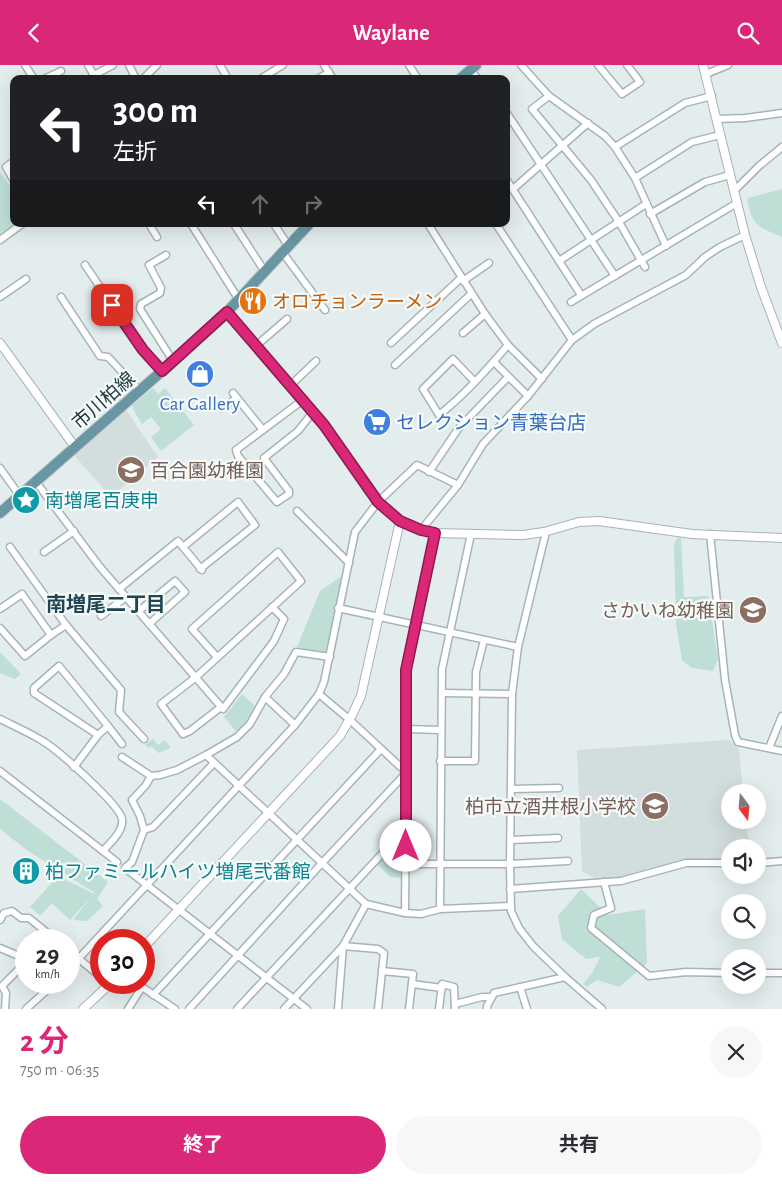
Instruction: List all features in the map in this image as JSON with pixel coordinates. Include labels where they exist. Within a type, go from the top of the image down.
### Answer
[{"type":"main road","name":"市川柏線","points":[[0,513],[227,312],[306,227]]},
{"type":"street","points":[[98,75],[113,65]]},
{"type":"street","points":[[147,75],[157,65]]},
{"type":"street","points":[[267,75],[283,65]]},
{"type":"street","points":[[521,65],[549,96],[605,136],[615,147],[635,178],[666,246]]},
{"type":"street","points":[[598,65],[622,94],[640,82],[627,65]]},
{"type":"street","points":[[703,65],[745,235],[761,287],[782,343]]},
{"type":"street","points":[[706,74],[728,65]]},
{"type":"street","points":[[52,75],[61,71]]},
{"type":"street","points":[[549,96],[532,109],[591,181],[619,222],[645,267]]},
{"type":"street","points":[[615,147],[685,103],[712,96]]},
{"type":"street","points":[[717,119],[745,118],[782,113]]},
{"type":"street","points":[[510,118],[615,276]]},
{"type":"street","points":[[513,189],[588,123]]},
{"type":"street","points":[[635,178],[692,142],[720,135]]},
{"type":"street","points":[[734,191],[758,166],[782,147]]},
{"type":"street","points":[[10,164],[6,167],[10,174]]},
{"type":"street","points":[[650,214],[705,181],[730,175]]},
{"type":"street","points":[[510,185],[582,295]]},
{"type":"street","points":[[571,301],[737,203]]},
{"type":"street","points":[[559,261],[646,205]]},
{"type":"street","points":[[0,240],[18,227]]},
{"type":"street","points":[[151,227],[157,237]]},
{"type":"street","points":[[193,227],[239,300]]},
{"type":"street","points":[[236,227],[265,272]]},
{"type":"street","points":[[275,227],[286,250],[325,310]]},
{"type":"street","points":[[430,227],[485,314],[508,345],[542,379]]},
{"type":"street","points":[[498,227],[572,340]]},
{"type":"street","points":[[421,530],[458,485],[483,445],[528,396],[572,340],[594,324],[686,275],[705,257],[720,247],[745,235]]},
{"type":"street","points":[[166,255],[149,265],[161,288],[160,293],[141,304],[140,309],[173,361]]},
{"type":"street","points":[[391,343],[462,280],[489,263]]},
{"type":"street","points":[[85,265],[143,350],[162,371]]},
{"type":"street","points":[[0,297],[26,279]]},
{"type":"street","points":[[395,365],[472,295]]},
{"type":"street","points":[[61,297],[100,356],[108,357],[140,391]]},
{"type":"street","points":[[227,312],[313,412],[378,502],[400,521],[421,530],[435,533],[523,535],[579,522],[599,521],[692,533],[782,538]]},
{"type":"street","points":[[463,333],[485,314]]},
{"type":"street","points":[[257,345],[287,319]]},
{"type":"street","points":[[0,343],[75,447]]},
{"type":"street","points":[[475,382],[453,359],[422,389],[439,415],[453,405],[475,382],[494,362],[508,345]]},
{"type":"street","points":[[291,385],[316,361]]},
{"type":"street","points":[[494,362],[528,396]]},
{"type":"street","points":[[429,471],[458,429],[508,377]]},
{"type":"street","points":[[222,408],[235,395],[263,430]]},
{"type":"street","points":[[303,400],[237,448],[236,452],[277,502],[289,494],[289,491],[264,458],[298,431],[313,412]]},
{"type":"street","points":[[80,958],[295,725],[319,694],[330,657],[338,608],[355,532],[378,502],[417,465],[458,485]]},
{"type":"street","points":[[0,467],[20,496]]},
{"type":"street","points":[[36,482],[100,567],[221,707]]},
{"type":"street","points":[[119,589],[178,541],[201,569],[255,525],[238,502],[183,547]]},
{"type":"street","points":[[297,511],[349,563]]},
{"type":"street","points":[[155,935],[340,736],[350,720],[361,696],[400,521]]},
{"type":"street","points":[[307,531],[312,526]]},
{"type":"street","points":[[44,552],[74,531]]},
{"type":"street","points":[[544,531],[545,536],[518,647],[512,694],[511,905],[514,921],[533,946],[564,977],[602,1009]]},
{"type":"street","points":[[405,913],[406,670],[435,533]]},
{"type":"street","points":[[440,909],[442,669],[471,534]]},
{"type":"street","points":[[710,534],[725,680],[738,742],[782,751]]},
{"type":"street","points":[[10,547],[66,625],[121,690],[119,712],[144,739]]},
{"type":"street","points":[[218,657],[192,629],[278,552],[301,581],[272,607],[218,657],[161,704],[183,733],[190,731],[221,707],[223,709],[274,641],[284,619],[272,607]]},
{"type":"street","points":[[139,611],[175,581],[185,592],[149,624]]},
{"type":"street","points":[[0,609],[22,594],[51,635]]},
{"type":"street","points":[[101,616],[126,597]]},
{"type":"street","points":[[338,608],[518,647]]},
{"type":"street","points":[[0,628],[25,656],[66,625]]},
{"type":"street","points":[[440,761],[475,761],[476,672],[484,640]]},
{"type":"street","points":[[122,757],[151,776],[177,770],[237,737],[250,724],[265,697],[284,674],[296,652],[330,657]]},
{"type":"street","points":[[98,735],[34,693],[34,688],[59,666],[122,744]]},
{"type":"street","points":[[442,693],[512,694]]},
{"type":"street","points":[[319,694],[350,720],[406,773]]},
{"type":"street","points":[[265,697],[295,725]]},
{"type":"street","points":[[769,748],[782,716]]},
{"type":"street","points":[[0,719],[43,740],[89,779],[119,811],[123,821],[120,831],[103,851]]},
{"type":"street","points":[[74,767],[98,735],[108,726]]},
{"type":"street","points":[[406,729],[441,730]]},
{"type":"street","points":[[175,1009],[153,995],[381,749]]},
{"type":"street","points":[[206,755],[366,904],[405,913],[511,905]]},
{"type":"street","points":[[144,830],[152,827],[214,763]]},
{"type":"street","points":[[0,771],[117,862]]},
{"type":"street","points":[[189,1009],[406,773]]},
{"type":"street","points":[[151,776],[146,785],[132,799],[144,830],[132,862],[125,868],[307,1009]]},
{"type":"street","points":[[511,789],[559,788]]},
{"type":"street","points":[[237,1009],[406,828]]},
{"type":"street","points":[[511,840],[558,838]]},
{"type":"street","points":[[406,864],[510,864],[568,861]]},
{"type":"street","points":[[766,862],[782,861]]},
{"type":"street","points":[[510,889],[621,881],[686,863],[721,863]]},
{"type":"street","points":[[604,882],[611,908],[594,915],[591,928],[639,970],[648,976],[686,972],[721,973]]},
{"type":"street","points":[[284,1009],[343,946],[366,904]]},
{"type":"street","points":[[0,920],[4,913],[12,911],[21,918],[29,918],[42,929]]},
{"type":"street","points":[[343,946],[378,949],[384,953],[378,1009]]},
{"type":"street","points":[[336,1007],[343,946]]},
{"type":"street","points":[[0,948],[15,956]]},
{"type":"street","points":[[382,971],[414,975],[409,1009]]},
{"type":"street","points":[[4,1009],[6,993],[2,986],[15,972]]},
{"type":"street","points":[[766,973],[782,973]]},
{"type":"street","points":[[487,1009],[494,993],[564,977]]},
{"type":"street","points":[[412,984],[442,988]]},
{"type":"street","points":[[439,1009],[442,984],[454,987],[455,1007],[482,997],[492,997]]},
{"type":"street","points":[[520,987],[527,1009]]},
{"type":"street","points":[[26,1009],[43,994]]},
{"type":"street","points":[[83,1009],[99,994]]},
{"type":"street","points":[[128,1009],[135,994]]},
{"type":"shaded area","points":[[126,410],[158,457],[111,497],[74,455]]},
{"type":"shaded area","name":"柏市立酒井根小学校","points":[[729,740],[739,749],[742,784],[721,784],[721,829],[747,829],[748,839],[721,839],[721,860],[680,860],[615,878],[598,880],[582,871],[577,750]]},
{"type":"green space","points":[[0,172],[10,186],[10,227],[0,234]]},
{"type":"green space","points":[[782,189],[782,237],[757,224],[751,214],[747,198]]},
{"type":"green space","points":[[153,388],[158,394],[165,388],[194,425],[161,451],[151,437],[161,429],[151,417],[142,424],[132,405]]},
{"type":"green space","points":[[677,538],[681,538],[684,597],[708,596],[718,659],[713,671],[692,668],[682,660],[676,624],[674,544]]},
{"type":"green space","points":[[342,576],[328,652],[326,654],[297,647],[320,591]]},
{"type":"green space","points":[[0,652],[21,674],[15,679],[0,673]]},
{"type":"green space","points":[[242,694],[255,706],[246,722],[236,731],[224,717]]},
{"type":"green space","points":[[153,739],[158,745],[165,740],[171,748],[159,753],[151,746],[149,748],[145,745]]},
{"type":"green space","points":[[0,799],[108,882],[97,899],[103,906],[87,921],[73,920],[92,896],[70,920],[52,903],[40,916],[30,907],[58,876],[95,893],[28,851],[0,829]]},
{"type":"green space","points":[[401,835],[404,836],[404,878],[391,877],[375,863]]},
{"type":"green space","points":[[581,889],[608,915],[645,909],[647,963],[619,987],[597,980],[587,987],[583,984],[592,973],[600,957],[586,959],[562,939],[558,916]]},
{"type":"place","name":"オロチョンラーメン","points":[[253,301]]},
{"type":"place","name":"Car Gallery","points":[[200,374]]},
{"type":"place","name":"セレクション青葉台店","points":[[377,422]]},
{"type":"place","name":"百合園幼稚園","points":[[131,470]]},
{"type":"place","name":"南増尾百庚申","points":[[26,500]]},
{"type":"place","name":"さかいね幼稚園","points":[[753,610]]},
{"type":"place","name":"柏市立酒井根小学校","points":[[655,806]]},
{"type":"place","name":"柏ファミールハイツ増尾弐番館","points":[[26,871]]},
{"type":"district","name":"南増尾二丁目","points":[[106,604]]},
{"type":"route","points":[[112,305],[130,333],[162,371],[227,312],[324,425],[378,502],[400,521],[412,527],[435,533],[406,670],[406,846]]}]
